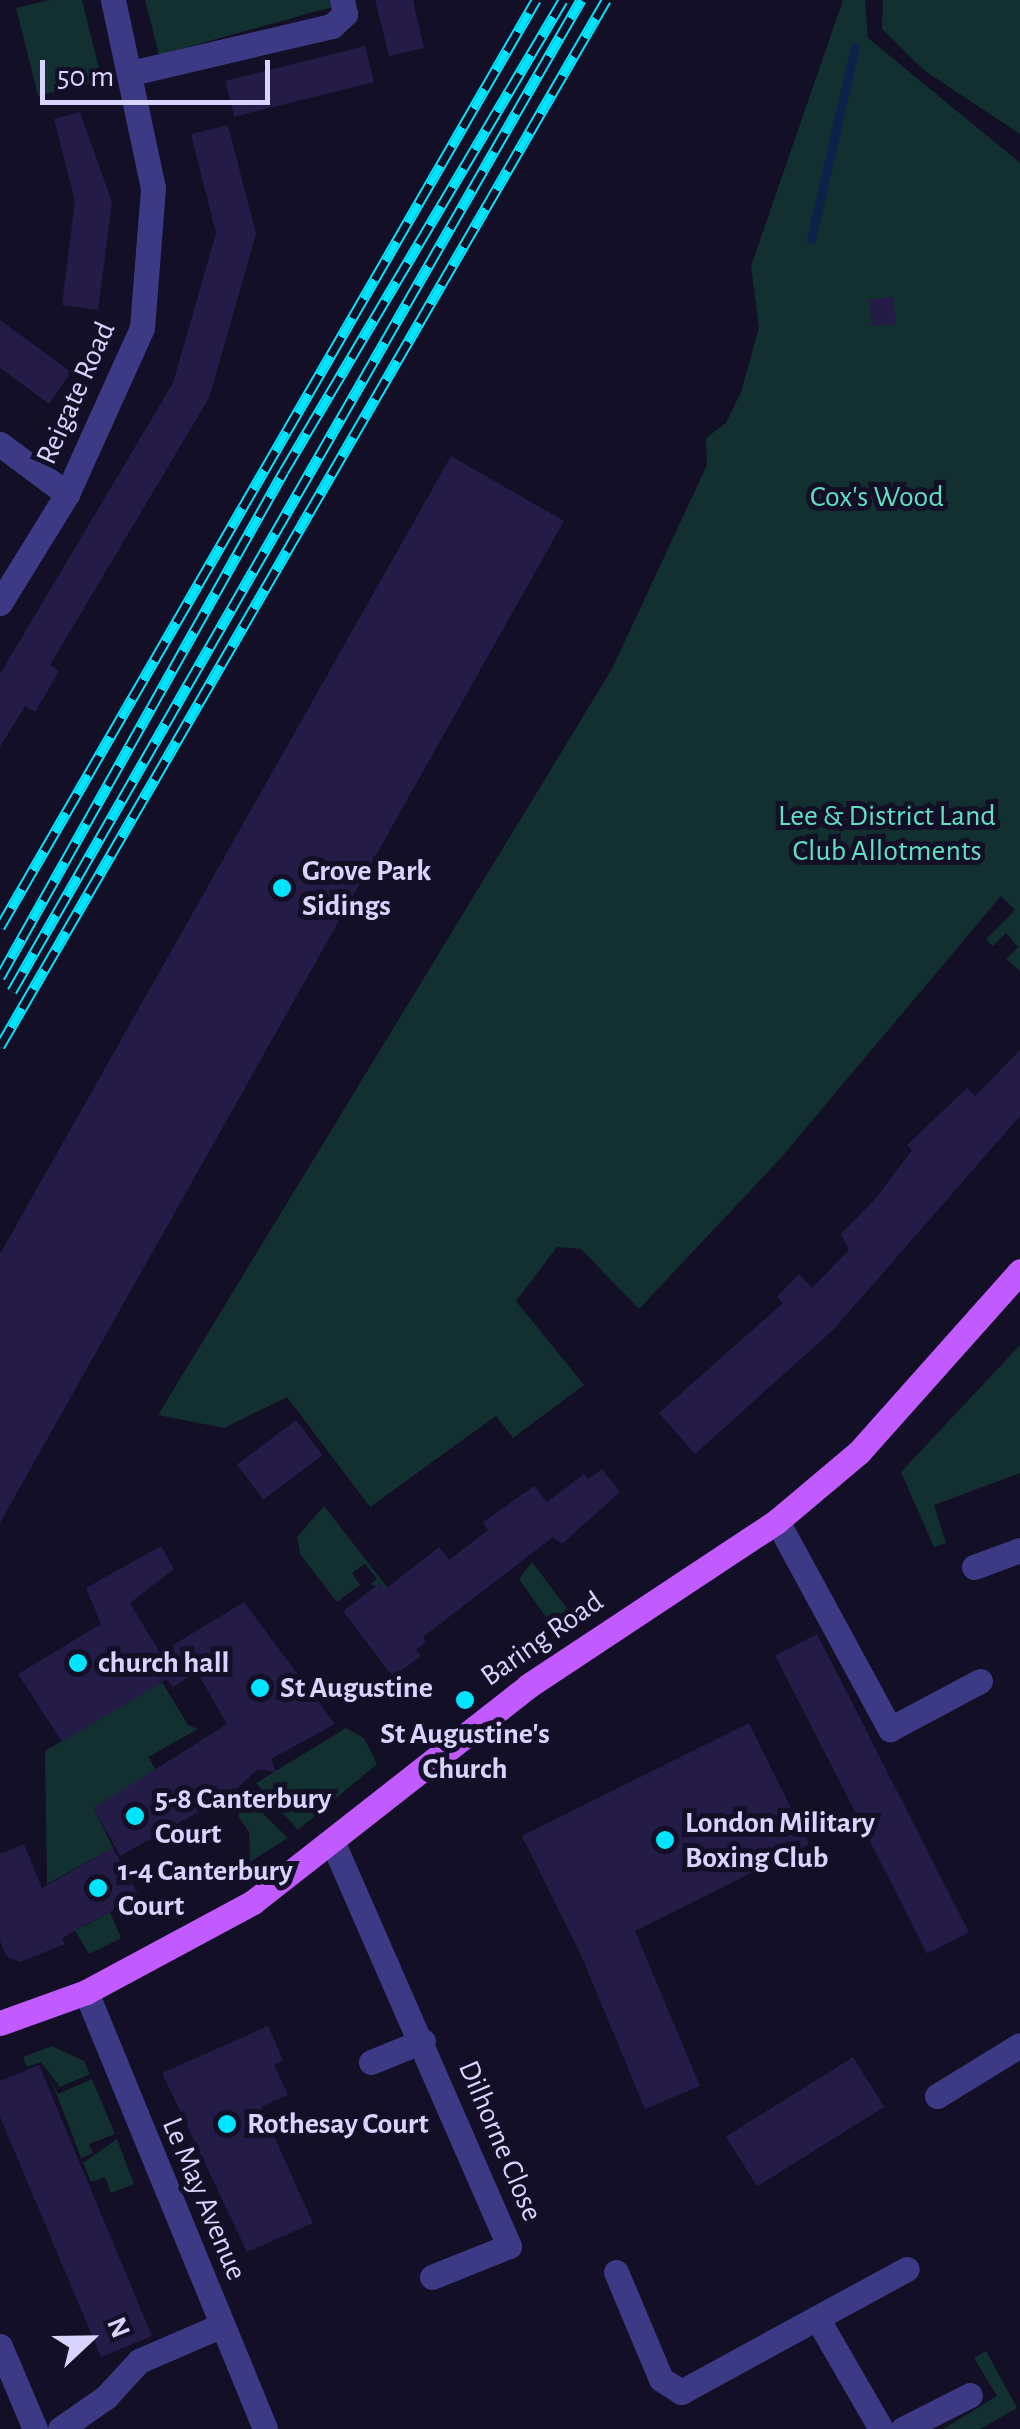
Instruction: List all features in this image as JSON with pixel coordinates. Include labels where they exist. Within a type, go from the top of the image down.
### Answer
[{"type":"main road","name":"Baring Road","points":[[0,2023],[86,1992],[206,1931],[334,1842],[503,1704],[777,1521],[859,1452],[1017,1280]]},
{"type":"street","name":"Reigate Road","points":[[0,603],[67,494],[142,328],[153,188],[131,73],[112,0]]},
{"type":"street","points":[[131,73],[332,26],[345,14],[342,0]]},
{"type":"street","points":[[0,444],[67,494]]},
{"type":"street","points":[[777,1521],[890,1729],[980,1681]]},
{"type":"street","points":[[974,1568],[1020,1550]]},
{"type":"street","name":"Dilhorne Close","points":[[334,1842],[509,2246],[432,2277]]},
{"type":"street","name":"Le May Avenue","points":[[86,1992],[265,2429]]},
{"type":"street","name":"Dilhorne Close","points":[[372,2062],[423,2041]]},
{"type":"street","points":[[937,2096],[1020,2045]]},
{"type":"street","points":[[616,2272],[662,2379],[673,2392],[907,2270]]},
{"type":"street","points":[[817,2318],[882,2429]]},
{"type":"street","points":[[60,2429],[106,2397],[139,2362],[222,2325]]},
{"type":"street","points":[[0,2346],[36,2429]]},
{"type":"street","points":[[904,2429],[970,2395]]},
{"type":"green space","points":[[50,0],[82,0],[102,80],[38,96],[16,8]]},
{"type":"green space","points":[[145,0],[331,0],[332,7],[159,55]]},
{"type":"green space","points":[[843,0],[865,0],[868,38],[1020,163],[1020,971],[1006,959],[1018,947],[1006,933],[993,946],[986,939],[1015,910],[1001,896],[779,1160],[639,1309],[581,1249],[557,1247],[516,1301],[584,1385],[513,1438],[496,1416],[370,1507],[287,1397],[224,1428],[158,1415],[612,669],[707,465],[706,438],[726,423],[741,392],[759,328],[751,266]]},
{"type":"green space","points":[[883,0],[1020,0],[1020,134],[925,71],[882,29]]},
{"type":"green space","points":[[1020,1345],[1020,1473],[934,1505],[946,1543],[934,1547],[901,1472]]},
{"type":"green space","points":[[324,1506],[389,1594],[371,1584],[377,1579],[365,1564],[352,1573],[360,1585],[337,1602],[300,1554],[297,1537]]},
{"type":"green space","points":[[532,1562],[572,1615],[539,1635],[548,1620],[519,1579]]},
{"type":"green space","points":[[162,1682],[188,1725],[198,1729],[148,1757],[161,1778],[94,1808],[113,1848],[47,1884],[45,1751]]},
{"type":"green space","points":[[346,1728],[364,1738],[377,1764],[298,1830],[256,1783]]},
{"type":"green space","points":[[238,1789],[288,1838],[250,1862],[249,1832],[238,1816],[243,1804],[232,1793]]},
{"type":"green space","points":[[110,1912],[121,1938],[89,1954],[71,1924],[83,1927]]},
{"type":"green space","points":[[52,2046],[84,2061],[90,2074],[60,2087],[41,2062],[27,2067],[23,2057]]},
{"type":"green space","points":[[50,2077],[58,2094],[92,2079],[115,2134],[89,2144],[93,2153],[81,2158]]},
{"type":"green space","points":[[117,2139],[134,2184],[111,2193],[105,2177],[91,2182],[83,2163]]},
{"type":"green space","points":[[986,2351],[1017,2408],[980,2429],[943,2429],[997,2396],[974,2358]]},
{"type":"building","points":[[375,0],[413,0],[424,48],[389,56]]},
{"type":"building","points":[[365,46],[374,82],[234,117],[225,81]]},
{"type":"building","points":[[80,112],[112,202],[98,310],[62,305],[75,201],[54,119]]},
{"type":"building","points":[[228,125],[256,234],[209,398],[50,665],[59,671],[47,692],[35,712],[25,706],[0,747],[0,674],[173,383],[216,233],[191,134]]},
{"type":"building","points":[[893,297],[896,324],[872,326],[869,300]]},
{"type":"building","points":[[0,320],[71,372],[49,404],[0,368]]},
{"type":"building","name":"Grove Park Sidings","points":[[451,456],[564,521],[0,1523],[0,1254]]},
{"type":"building","points":[[1020,1050],[1020,1116],[834,1329],[695,1454],[659,1413],[783,1303],[777,1297],[799,1274],[812,1288],[849,1250],[841,1234],[876,1198],[912,1150],[907,1145],[967,1088],[975,1096]]},
{"type":"building","points":[[296,1420],[322,1455],[263,1500],[237,1465]]},
{"type":"building","points":[[602,1469],[620,1492],[562,1544],[553,1537],[423,1637],[426,1642],[416,1650],[421,1656],[393,1677],[343,1611],[380,1583],[384,1590],[439,1547],[449,1560],[488,1530],[483,1522],[534,1486],[547,1502],[584,1474],[588,1479]]},
{"type":"building","points":[[161,1546],[174,1569],[130,1603],[160,1653],[244,1602],[335,1724],[271,1759],[276,1772],[258,1769],[232,1793],[120,1856],[94,1808],[227,1724],[197,1672],[173,1687],[167,1679],[62,1742],[18,1674],[101,1624],[86,1588]]},
{"type":"building","points":[[817,1634],[969,1932],[927,1954],[775,1655]]},
{"type":"building","name":"London Military Boxing Club","points":[[749,1723],[809,1844],[635,1931],[700,2086],[645,2109],[581,1955],[522,1836]]},
{"type":"building","points":[[24,1844],[42,1888],[113,1848],[139,1896],[62,1938],[65,1944],[20,1962],[6,1956],[0,1941],[0,1854]]},
{"type":"building","name":"Rothesay Court","points":[[268,2026],[283,2060],[274,2065],[288,2095],[261,2107],[313,2223],[247,2252],[162,2073]]},
{"type":"building","points":[[853,2057],[884,2107],[757,2187],[726,2136]]},
{"type":"building","points":[[39,2065],[152,2336],[101,2357],[0,2117],[0,2081]]},
{"type":"waterway","points":[[811,240],[855,47]]},
{"type":"railway","points":[[0,927],[536,0]]},
{"type":"railway","points":[[0,977],[284,471],[563,0]]},
{"type":"railway","points":[[12,991],[581,0]]},
{"type":"railway","points":[[0,1046],[606,0]]},
{"type":"place","name":"Grove Park Sidings","points":[[282,888]]},
{"type":"place","name":"church hall","points":[[78,1663]]},
{"type":"place","name":"St Augustine","points":[[260,1688]]},
{"type":"place","name":"St Augustine's Church","points":[[465,1700]]},
{"type":"place","name":"5-8 Canterbury Court","points":[[135,1816]]},
{"type":"place","name":"London Military Boxing Club","points":[[665,1840]]},
{"type":"place","name":"1-4 Canterbury Court","points":[[98,1888]]},
{"type":"place","name":"Rothesay Court","points":[[227,2124]]},
{"type":"park label","name":"Cox's Wood","points":[[877,497]]},
{"type":"park label","name":"Lee & District Land Club Allotments","points":[[887,833]]}]
